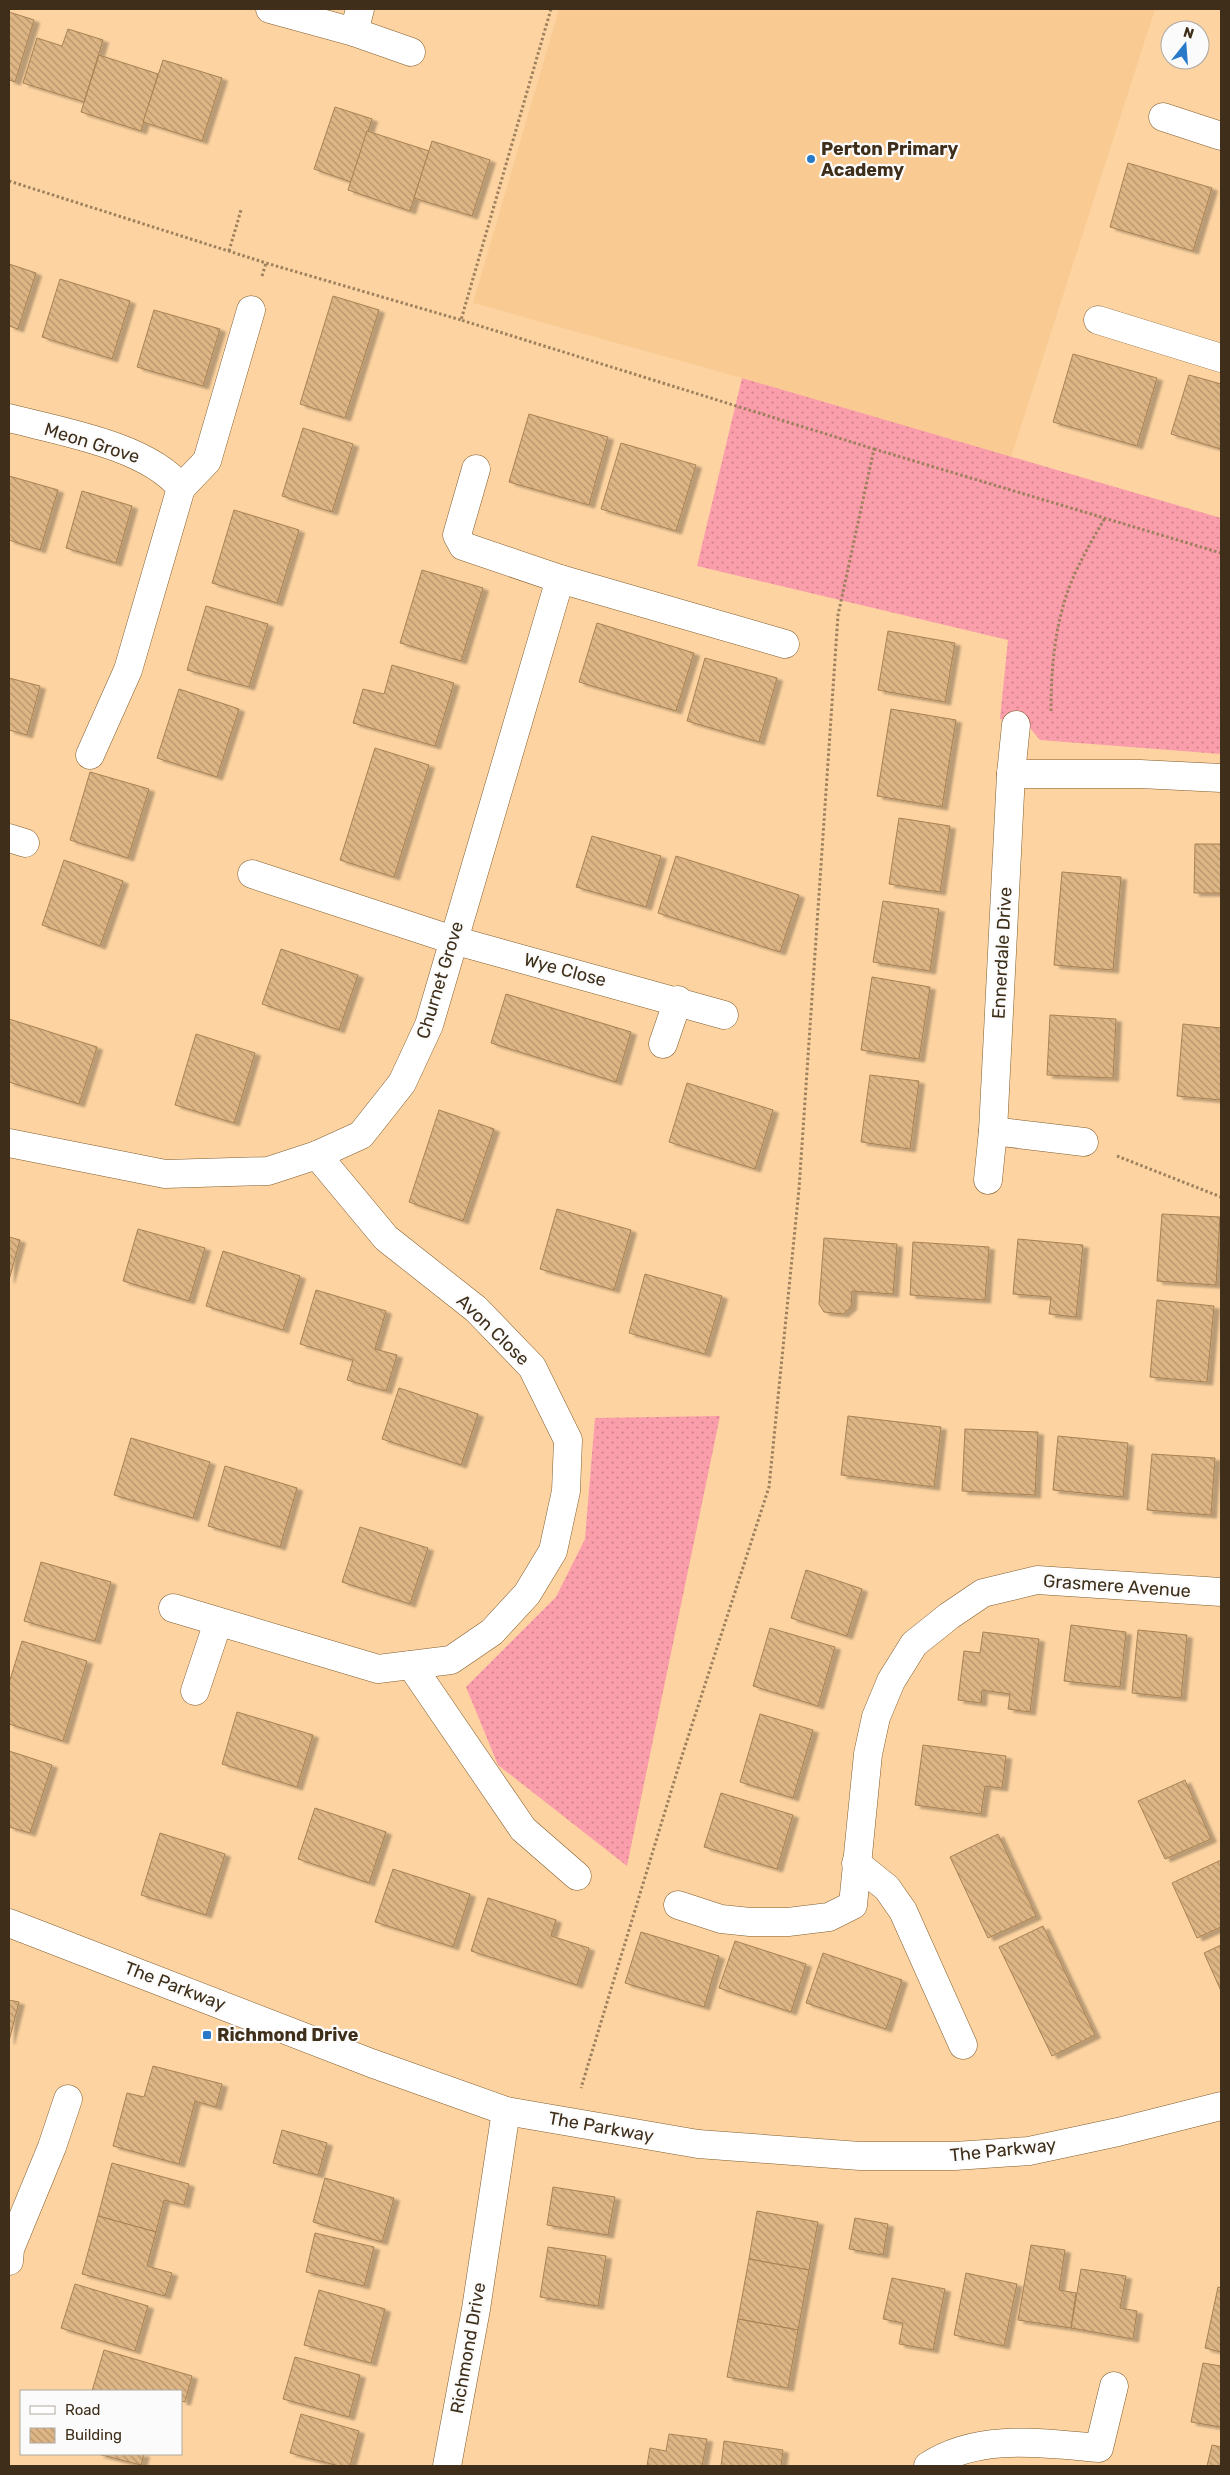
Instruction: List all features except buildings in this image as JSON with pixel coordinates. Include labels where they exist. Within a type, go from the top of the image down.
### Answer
[{"type":"street","points":[[270,9],[357,20],[411,52]]},
{"type":"street","points":[[1163,117],[1221,136]]},
{"type":"street","points":[[90,755],[128,670],[180,488],[207,461],[251,310]]},
{"type":"street","points":[[1098,320],[1221,358]]},
{"type":"street","name":"Meon Grove","points":[[9,418],[86,438],[146,458],[172,476],[180,488]]},
{"type":"street","points":[[476,469],[457,535],[463,546],[560,579],[785,644]]},
{"type":"street","name":"Churnet Grove","points":[[9,1142],[165,1174],[268,1171],[317,1155],[361,1135],[402,1083],[429,1025],[452,940],[560,579]]},
{"type":"street","name":"Ennerdale Drive","points":[[988,1180],[993,1131],[1016,725]]},
{"type":"street","points":[[1012,774],[1140,774],[1221,778]]},
{"type":"street","name":"Wye Close","points":[[252,874],[452,940],[724,1014]]},
{"type":"street","points":[[664,1044],[678,1000]]},
{"type":"street","points":[[993,1131],[1084,1142]]},
{"type":"street","name":"Avon Close","points":[[173,1608],[378,1669],[451,1660],[492,1632],[527,1594],[553,1551],[566,1491],[568,1440],[532,1367],[476,1309],[386,1238],[317,1155]]},
{"type":"street","name":"Grasmere Avenue","points":[[678,1905],[721,1919],[788,1922],[829,1917],[853,1905],[868,1754],[876,1717],[891,1681],[914,1644],[983,1592],[1037,1580],[1221,1592]]},
{"type":"street","points":[[195,1690],[218,1622]]},
{"type":"street","points":[[410,1665],[523,1829],[577,1876]]},
{"type":"street","points":[[856,1863],[887,1888],[903,1911],[963,2045]]},
{"type":"street","name":"The Parkway","points":[[9,1923],[371,2062],[506,2111],[698,2144],[860,2156],[955,2156],[1029,2151],[1118,2132],[1221,2106]]},
{"type":"street","points":[[9,2253],[41,2176],[68,2099]]},
{"type":"street","name":"Richmond Drive","points":[[447,2466],[476,2309],[506,2111]]},
{"type":"street","points":[[928,2466],[943,2457],[976,2446],[1026,2442],[1099,2448],[1114,2386]]},
{"type":"path","points":[[9,181],[229,251],[460,320]]},
{"type":"path","points":[[229,251],[241,210]]},
{"type":"path","points":[[874,449],[1221,553]]},
{"type":"path","points":[[1051,715],[1051,665],[1062,608],[1078,566],[1105,518]]},
{"type":"path","points":[[1084,1142],[1221,1197]]},
{"type":"shaded area","name":"Perton Primary Academy","points":[[559,9],[1155,9],[1011,457],[742,378],[473,303]]},
{"type":"shaded area","points":[[742,378],[1221,518],[1221,754],[1040,740],[1025,722],[1000,719],[1008,640],[697,566]]},
{"type":"shaded area","points":[[720,1416],[627,1866],[498,1765],[466,1687],[556,1597],[585,1539],[595,1418]]},
{"type":"place","name":"Perton Primary Academy","points":[[811,159]]},
{"type":"place","name":"Richmond Drive","points":[[207,2035]]}]
